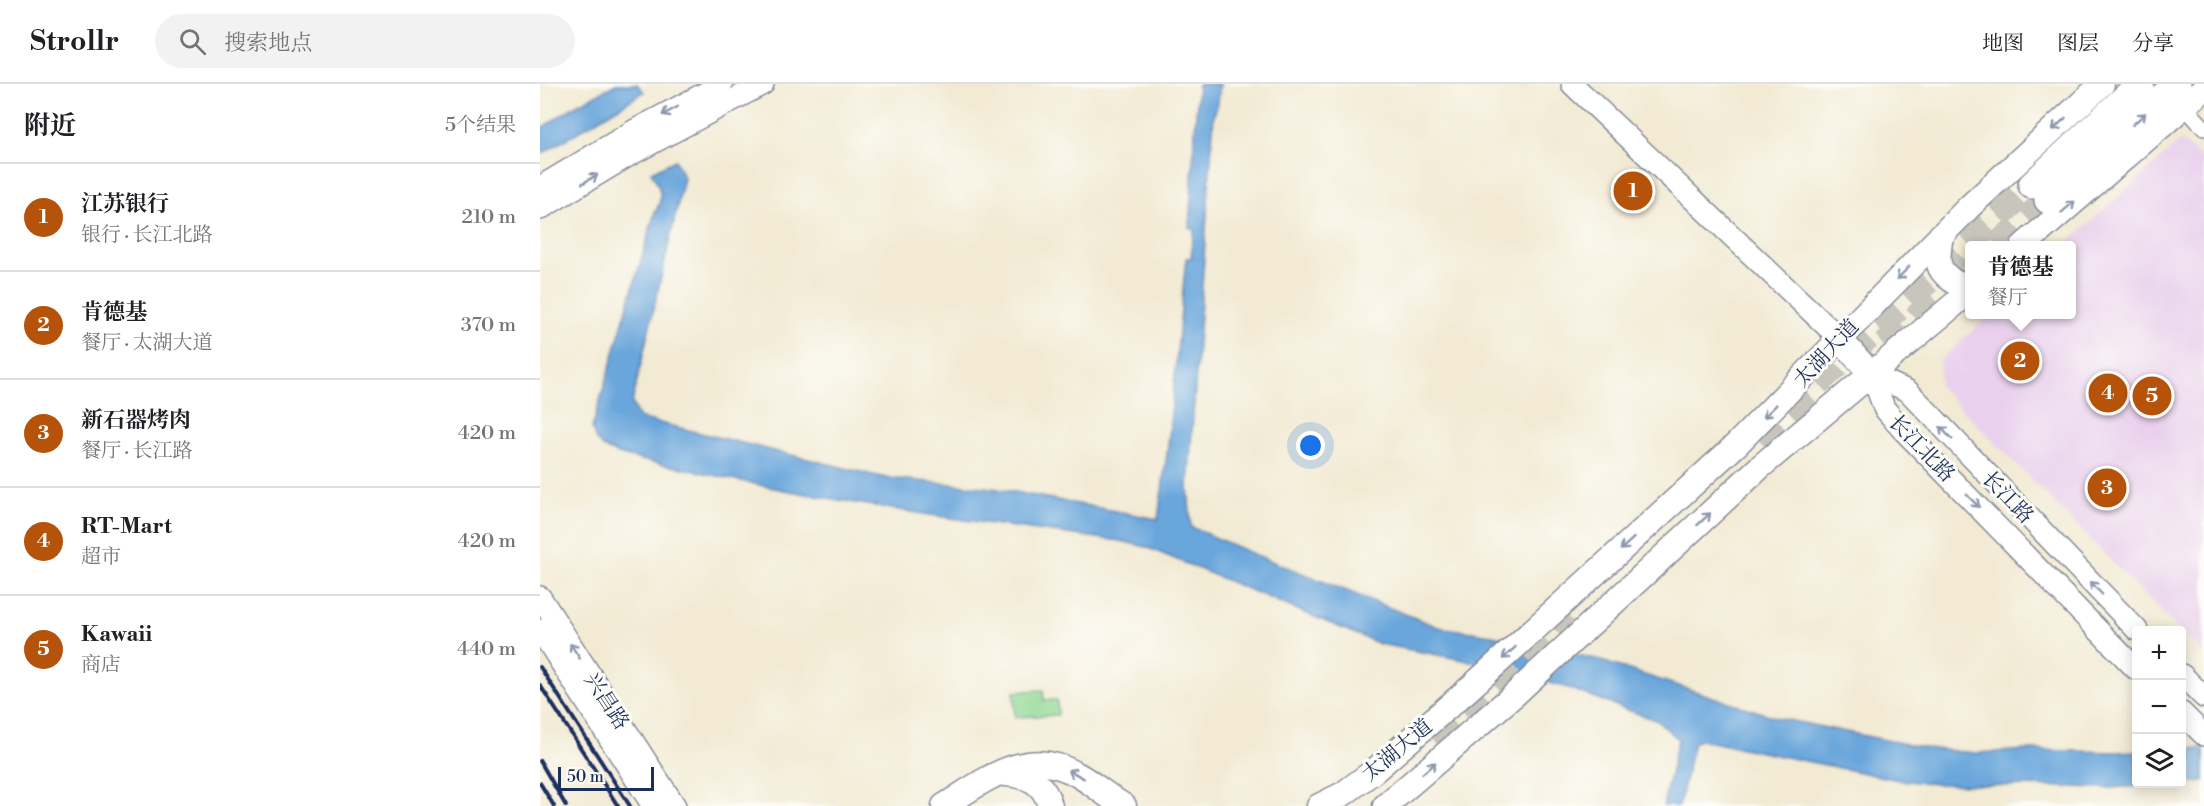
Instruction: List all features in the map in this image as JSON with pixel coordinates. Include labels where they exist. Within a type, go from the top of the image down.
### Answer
[{"type":"highway","points":[[2140,84],[2040,193],[2181,95]]},
{"type":"main road","points":[[540,187],[635,130],[722,84]]},
{"type":"main road","points":[[540,209],[628,156],[763,84]]},
{"type":"main road","name":"长江北路","points":[[1572,84],[1839,338],[1872,375],[1884,408],[2131,663]]},
{"type":"main road","name":"太湖大道","points":[[1319,806],[1343,794],[1374,771],[1472,687],[1736,445],[1814,368],[1839,338],[1969,207],[2102,84]]},
{"type":"main road","points":[[2028,241],[2181,95],[2204,89]]},
{"type":"main road","points":[[1941,236],[1937,262],[1944,276],[1959,285],[1965,284]]},
{"type":"main road","name":"太湖大道","points":[[1385,806],[1514,695],[1760,467],[1965,295]]},
{"type":"main road","name":"长江路","points":[[1872,375],[1908,391],[2132,626]]},
{"type":"main road","points":[[1736,445],[1752,448],[1757,454],[1760,467]]},
{"type":"main road","points":[[1949,476],[1969,456]]},
{"type":"main road","name":"兴昌路","points":[[540,597],[675,806]]},
{"type":"main road","name":"兴昌路","points":[[540,630],[652,806]]},
{"type":"main road","points":[[2186,680],[2204,697]]},
{"type":"main road","points":[[2186,718],[2204,735]]},
{"type":"main road","points":[[944,806],[995,773],[1013,766],[1036,762],[1060,765],[1124,806]]},
{"type":"main road","points":[[995,773],[1021,775],[1034,780],[1043,790],[1050,806]]},
{"type":"street","points":[[2181,95],[2204,128]]},
{"type":"shaded area","points":[[2181,140],[2204,160],[2204,655],[2186,637],[2186,626],[2175,626],[1939,386],[1940,360],[1986,319],[2076,319],[2076,241],[2069,241]]},
{"type":"green space","points":[[1043,690],[1044,700],[1057,700],[1058,715],[1015,717],[1014,692]]},
{"type":"water","points":[[616,84],[637,84],[644,92],[540,155],[540,129],[575,106]]},
{"type":"water","points":[[1198,84],[1220,84],[1214,115],[1188,487],[1191,527],[1438,627],[1492,635],[1595,659],[1778,718],[1925,748],[1976,753],[2027,750],[2132,751],[2132,787],[1936,784],[1899,780],[1702,740],[1694,742],[1679,806],[1663,806],[1678,739],[1658,721],[1565,687],[1464,660],[1380,644],[1146,547],[1121,541],[962,520],[857,503],[636,459],[603,447],[596,439],[592,428],[655,212],[660,202],[658,186],[651,172],[675,160],[684,178],[632,403],[639,418],[886,478],[993,488],[1158,519],[1168,446],[1186,258],[1191,258],[1194,229],[1189,228]]},
{"type":"water","points":[[2204,748],[2204,781],[2186,783],[2186,749]]},
{"type":"tunnel","points":[[1971,241],[2032,185]]},
{"type":"tunnel","points":[[2003,241],[2048,200]]},
{"type":"tunnel","points":[[1757,438],[1965,247]]},
{"type":"tunnel","points":[[1854,373],[1965,275]]},
{"type":"tunnel","points":[[1438,745],[1575,623]]},
{"type":"railway","points":[[540,667],[630,806]]},
{"type":"railway","points":[[540,685],[618,806]]},
{"type":"railway","points":[[540,761],[566,806]]},
{"type":"railway","points":[[540,783],[554,806]]},
{"type":"place","name":"江苏银行","points":[[1633,191]]},
{"type":"place","name":"肯德基","points":[[2020,361]]},
{"type":"place","name":"RT-Mart","points":[[2108,393]]},
{"type":"place","name":"Kawaii","points":[[2152,396]]},
{"type":"place","name":"新石器烤肉","points":[[2107,488]]}]
